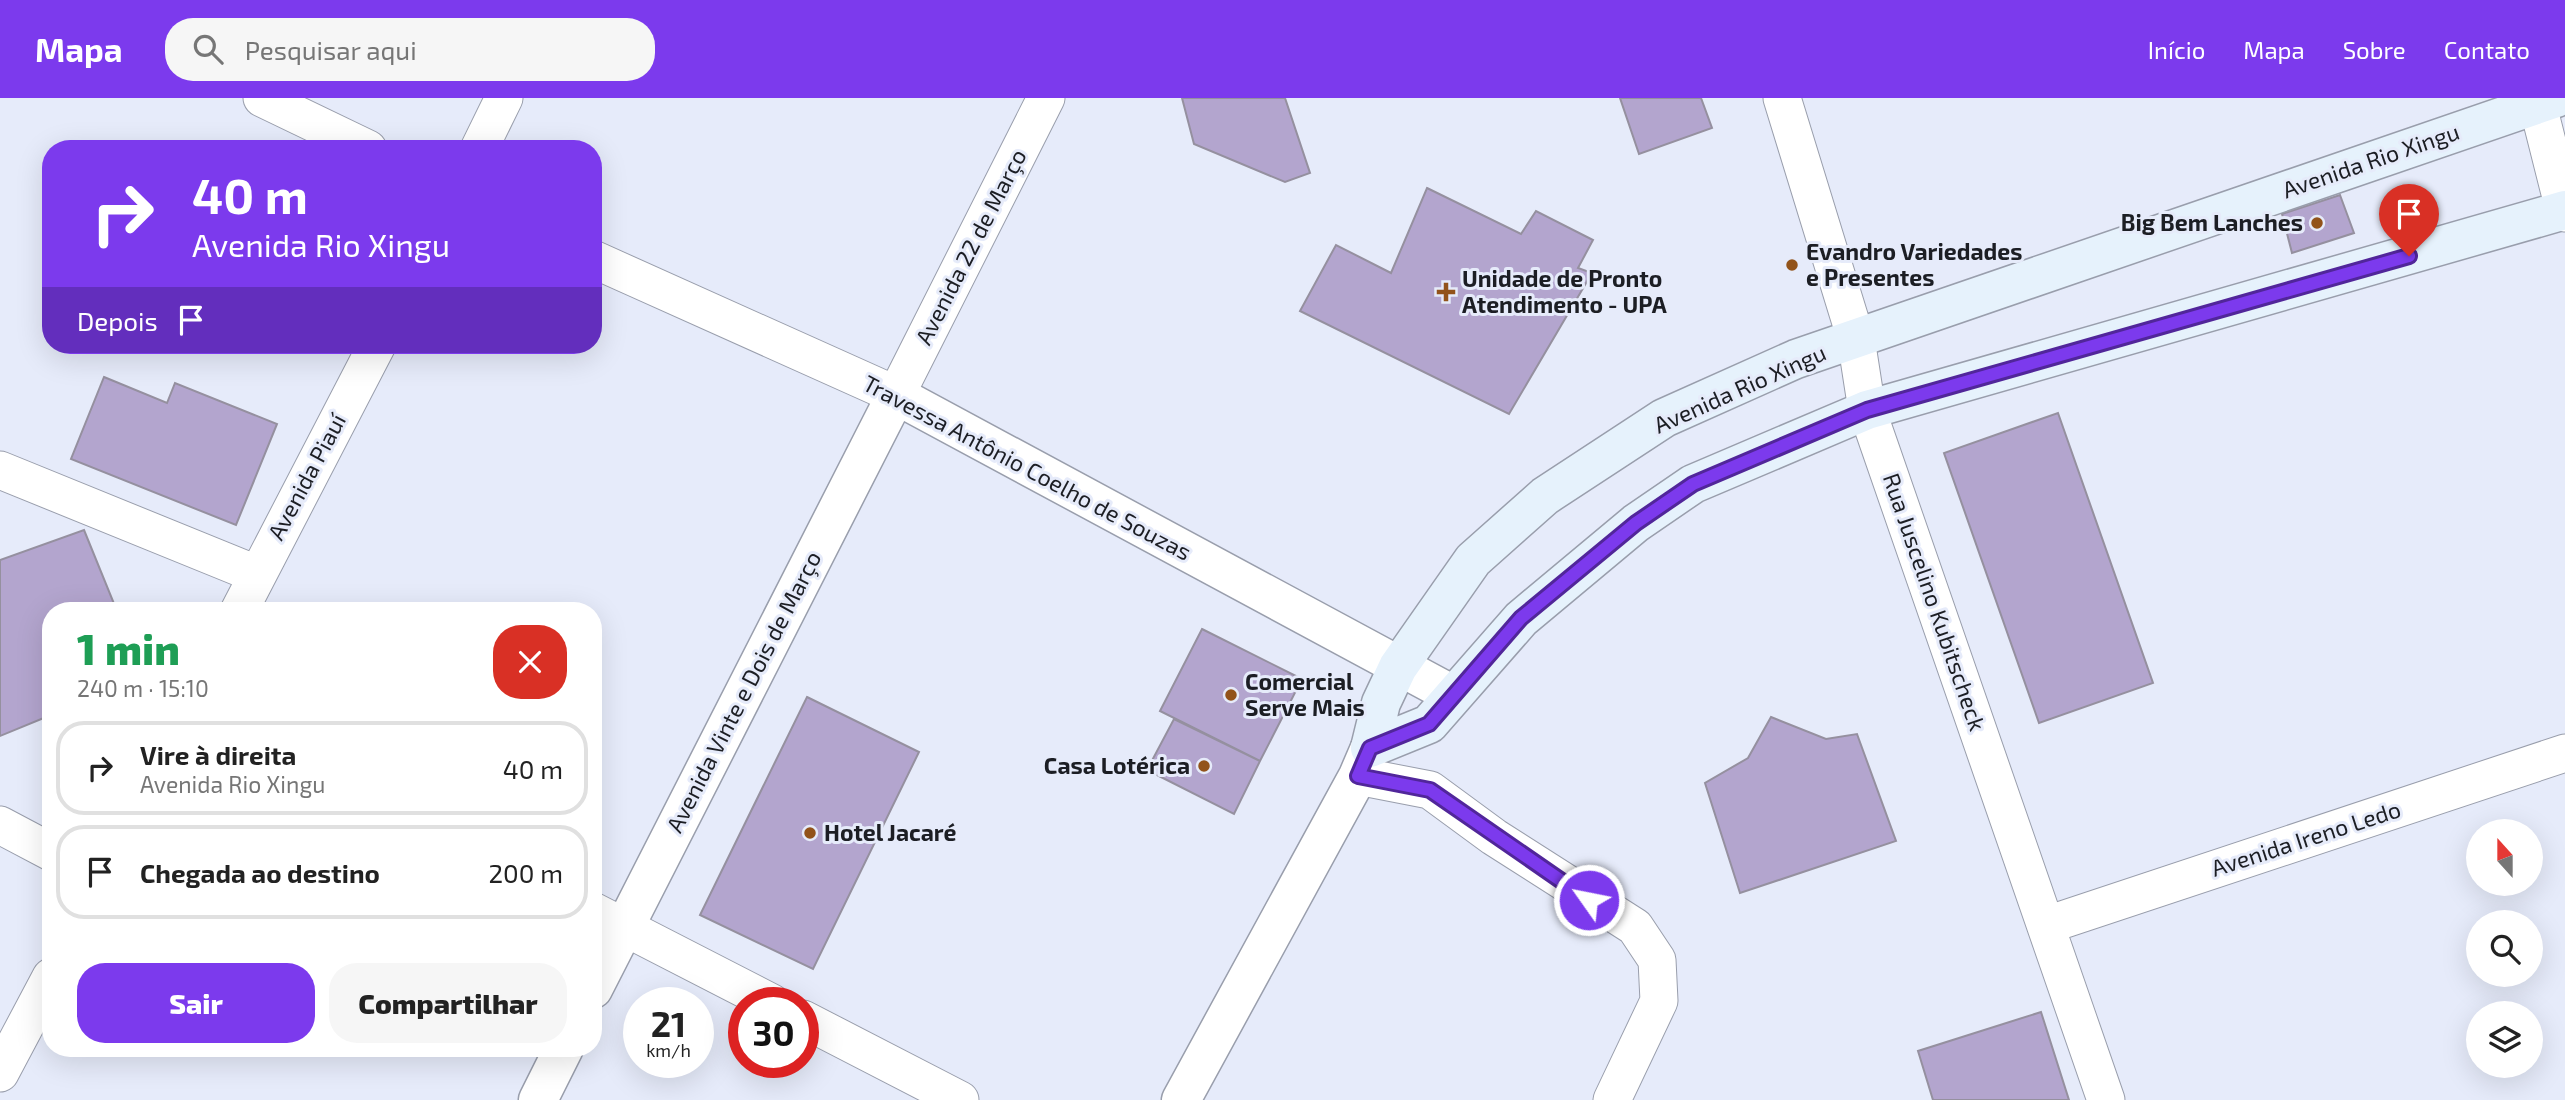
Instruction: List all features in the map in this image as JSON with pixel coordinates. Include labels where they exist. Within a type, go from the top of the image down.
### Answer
[{"type":"main road","name":"Avenida Rio Xingu","points":[[1364,762],[1381,703],[1398,667],[1474,560],[1545,496],[1664,418],[1796,359],[2543,100]]},
{"type":"main road","points":[[1364,762],[1429,724],[1521,618],[1636,523],[1693,484],[1867,410],[2565,211]]},
{"type":"street","points":[[262,98],[349,140]]},
{"type":"street","points":[[483,140],[504,98]]},
{"type":"street","name":"Avenida 22 de Março","points":[[896,395],[1046,98]]},
{"type":"street","name":"Rua Juscelino Kubitscheck","points":[[1783,98],[1856,339],[1867,410],[2106,1100]]},
{"type":"street","points":[[2543,100],[2565,211]]},
{"type":"street","name":"Travessa Antônio Coelho de Souzas","points":[[602,263],[896,395],[1452,695]]},
{"type":"street","name":"Avenida Piauí","points":[[243,602],[372,354]]},
{"type":"street","name":"Avenida Vinte e Dois de Março","points":[[602,950],[609,919],[896,395]]},
{"type":"street","points":[[0,470],[256,574]]},
{"type":"street","name":"Avenida Ireno Ledo","points":[[2047,925],[2565,752]]},
{"type":"street","points":[[1181,1100],[1364,762],[1430,790],[1493,836],[1635,927],[1657,960],[1659,1001],[1612,1100]]},
{"type":"street","points":[[0,825],[42,847]]},
{"type":"street","points":[[609,919],[741,987]]},
{"type":"street","points":[[0,1073],[42,994]]},
{"type":"street","points":[[819,1027],[960,1100]]},
{"type":"street","points":[[538,1100],[560,1057]]},
{"type":"building","points":[[1182,98],[1285,98],[1310,173],[1285,182],[1194,144]]},
{"type":"building","points":[[1620,98],[1701,98],[1712,128],[1639,154]]},
{"type":"building","name":"Unidade de Pronto Atendimento - UPA","points":[[1427,188],[1521,234],[1536,211],[1593,240],[1578,268],[1592,273],[1509,414],[1300,311],[1336,245],[1391,273]]},
{"type":"building","name":"Big Bem Lanches","points":[[2340,195],[2354,233],[2292,253],[2282,214]]},
{"type":"building","points":[[104,377],[167,403],[175,383],[277,424],[236,525],[71,459]]},
{"type":"building","points":[[2058,413],[2153,683],[2039,723],[1944,453]]},
{"type":"building","points":[[84,530],[113,602],[42,602],[42,719],[0,736],[0,560]]},
{"type":"building","name":"Comercial Serve Mais","points":[[1202,629],[1302,679],[1260,761],[1160,711]]},
{"type":"building","name":"Hotel Jacaré","points":[[807,697],[919,752],[813,969],[700,915]]},
{"type":"building","points":[[1771,717],[1826,739],[1857,734],[1896,841],[1740,893],[1705,783],[1748,758]]},
{"type":"building","name":"Casa Lotérica","points":[[1174,719],[1260,761],[1234,814],[1147,770]]},
{"type":"building","points":[[2041,1012],[2069,1100],[1933,1100],[1918,1051]]},
{"type":"place","name":"Big Bem Lanches","points":[[2317,223]]},
{"type":"place","name":"Evandro Variedades e Presentes","points":[[1792,265]]},
{"type":"place","name":"Unidade de Pronto Atendimento - UPA","points":[[1446,292]]},
{"type":"place","name":"Comercial Serve Mais","points":[[1231,695]]},
{"type":"place","name":"Casa Lotérica","points":[[1204,766]]},
{"type":"place","name":"Hotel Jacaré","points":[[810,833]]},
{"type":"route","points":[[1589,900],[1430,790],[1358,776],[1370,748],[1429,724],[1521,618],[1636,523],[1693,484],[1867,410],[2409,256]]}]
